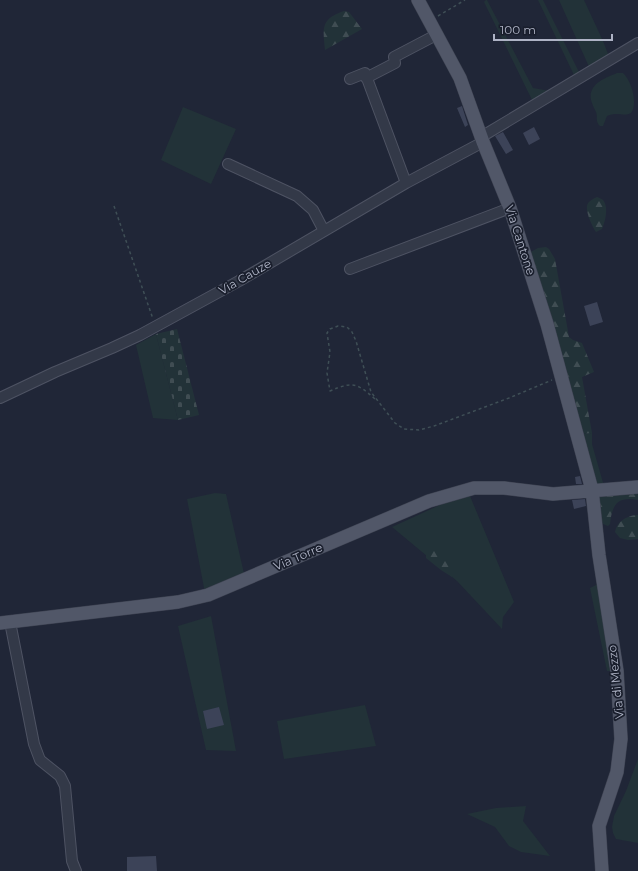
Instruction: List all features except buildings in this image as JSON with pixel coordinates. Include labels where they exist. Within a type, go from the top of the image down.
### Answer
[{"type":"main road","name":"Via Cantone","points":[[418,0],[460,78],[482,140],[510,208],[547,324],[592,490]]},
{"type":"main road","name":"Via Torre","points":[[5,622],[178,602],[208,595],[429,500],[474,488],[504,488],[553,494],[592,490],[638,488]]},
{"type":"main road","name":"Via di Mezzo","points":[[592,490],[599,555],[617,671],[621,739],[617,772],[599,826],[602,871]]},
{"type":"street","points":[[366,78],[396,63],[394,57],[436,35]]},
{"type":"street","name":"Via Cauze","points":[[0,398],[112,348],[239,281],[482,140],[638,43]]},
{"type":"street","points":[[350,79],[364,73],[406,183]]},
{"type":"street","points":[[228,164],[297,196],[313,210],[324,231]]},
{"type":"street","points":[[350,269],[510,208]]},
{"type":"street","points":[[5,622],[34,744],[40,760],[60,776],[65,786],[72,861],[76,871]]},
{"type":"path","points":[[430,22],[465,0]]},
{"type":"path","points":[[114,206],[156,326]]},
{"type":"path","points":[[375,400],[371,392],[352,332],[347,327],[338,326],[330,329],[327,333],[330,352],[327,373],[330,391],[337,387],[352,384],[362,387],[395,423],[404,429],[419,430],[434,426],[474,412],[561,375]]},
{"type":"green space","points":[[486,0],[533,88],[550,91],[574,75],[538,0],[543,0],[580,74],[534,104],[484,2]]},
{"type":"green space","points":[[559,0],[584,0],[610,59],[590,69]]},
{"type":"green space","points":[[344,11],[349,12],[362,29],[325,50],[324,31],[327,21],[336,14]]},
{"type":"green space","points":[[617,73],[623,73],[629,82],[634,99],[633,109],[631,113],[628,114],[614,114],[607,116],[603,126],[600,126],[591,100],[592,90],[598,82]]},
{"type":"green space","points":[[183,107],[236,129],[211,184],[161,160]]},
{"type":"green space","points":[[597,197],[603,200],[606,210],[602,229],[596,232],[588,216],[587,206],[592,199]]},
{"type":"green space","points":[[546,247],[555,259],[569,337],[582,343],[594,372],[582,377],[592,433],[580,434],[529,253],[538,248]]},
{"type":"green space","points":[[177,329],[199,415],[178,420],[156,334]]},
{"type":"green space","points":[[156,334],[178,420],[153,418],[136,345]]},
{"type":"green space","points":[[592,433],[592,444],[604,486],[596,485],[580,434]]},
{"type":"green space","points":[[638,488],[638,500],[625,499],[617,503],[612,512],[610,524],[608,526],[603,524],[601,521],[598,491]]},
{"type":"green space","points":[[215,493],[226,494],[245,578],[205,593],[187,499]]},
{"type":"green space","points":[[470,496],[514,602],[503,617],[502,629],[457,581],[392,527],[442,504]]},
{"type":"green space","points":[[638,515],[638,539],[628,540],[620,538],[615,532],[616,528],[625,518]]},
{"type":"green space","points":[[428,549],[433,549],[446,561],[451,568],[452,577],[426,558],[426,552]]},
{"type":"green space","points":[[600,583],[612,671],[607,671],[590,588]]},
{"type":"green space","points":[[211,616],[236,751],[206,750],[178,626]]},
{"type":"green space","points":[[365,705],[376,746],[284,759],[277,721]]},
{"type":"green space","points":[[638,759],[638,843],[616,839],[612,827],[614,816],[626,791]]},
{"type":"green space","points":[[526,806],[523,821],[550,856],[521,852],[509,846],[495,827],[467,814],[496,808]]}]
